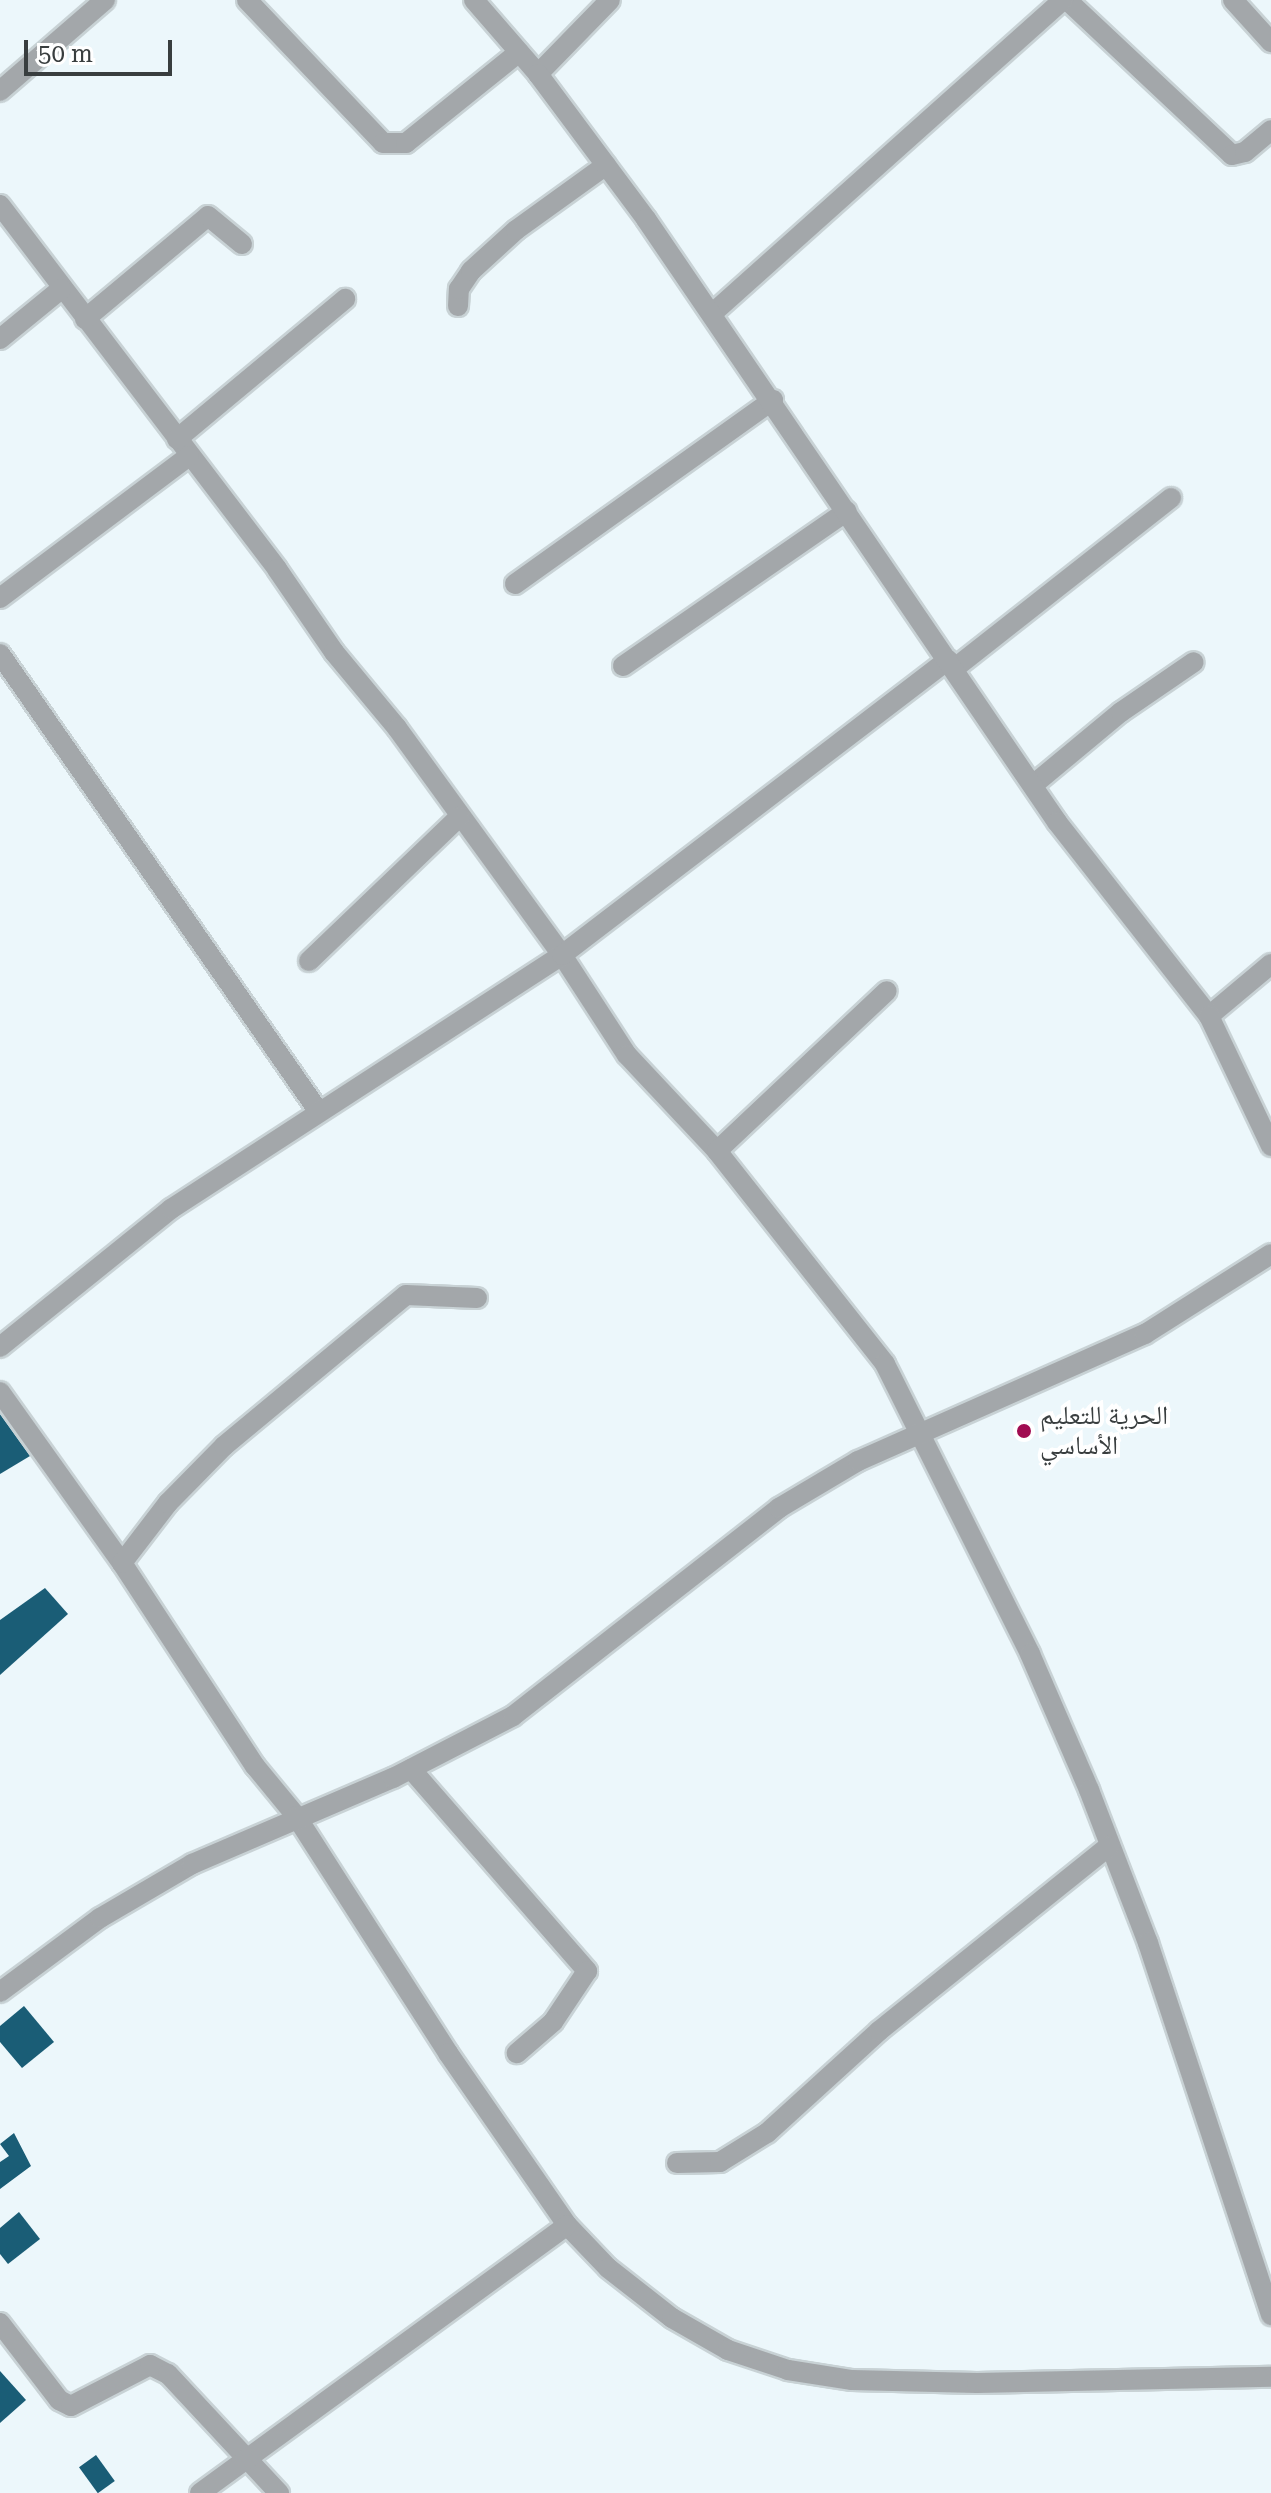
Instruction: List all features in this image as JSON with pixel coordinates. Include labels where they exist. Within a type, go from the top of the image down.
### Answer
[{"type":"street","points":[[0,91],[105,0]]},
{"type":"street","points":[[247,0],[383,143],[406,143],[519,52]]},
{"type":"street","points":[[474,0],[538,74],[714,312],[1033,785],[1209,1016],[1271,1146]]},
{"type":"street","points":[[538,74],[610,0]]},
{"type":"street","points":[[714,312],[1065,0],[1232,155],[1245,152],[1271,130]]},
{"type":"street","points":[[1233,0],[1271,42]]},
{"type":"street","points":[[458,306],[459,289],[471,271],[516,230],[606,165]]},
{"type":"street","points":[[0,205],[26,234],[61,289],[183,447],[562,955],[627,1055],[717,1151],[885,1364],[922,1431],[1058,1716],[1148,1943],[1271,2315]]},
{"type":"street","points":[[85,319],[208,216],[242,244]]},
{"type":"street","points":[[0,339],[61,289]]},
{"type":"street","points":[[0,598],[183,447],[345,299]]},
{"type":"street","points":[[515,584],[773,400]]},
{"type":"street","points":[[0,1347],[171,1209],[562,955],[1171,498]]},
{"type":"street","points":[[623,666],[847,511]]},
{"type":"street","points":[[0,654],[319,1112]]},
{"type":"street","points":[[1033,785],[1121,712],[1194,662]]},
{"type":"street","points":[[309,961],[459,817]]},
{"type":"street","points":[[1209,1016],[1271,964]]},
{"type":"street","points":[[717,1151],[887,991]]},
{"type":"street","points":[[0,1992],[56,1948],[147,1889],[296,1816],[411,1769],[513,1716],[779,1508],[922,1431],[1145,1334],[1271,1254]]},
{"type":"street","points":[[122,1563],[168,1503],[224,1446],[406,1295],[477,1298]]},
{"type":"street","points":[[0,1392],[122,1563],[255,1766],[296,1816],[448,2053],[567,2225],[608,2268],[672,2318],[728,2350],[788,2370],[852,2380],[977,2383],[1271,2377]]},
{"type":"street","points":[[411,1769],[587,1971],[553,2022],[517,2053]]},
{"type":"street","points":[[677,2163],[720,2162],[754,2142],[879,2031],[1109,1846]]},
{"type":"street","points":[[200,2493],[567,2225]]},
{"type":"street","points":[[0,2323],[59,2400],[71,2406],[84,2403],[150,2365],[168,2374],[279,2493]]},
{"type":"building","points":[[0,1414],[30,1456],[0,1474]]},
{"type":"building","points":[[45,1588],[68,1614],[0,1675],[0,1620]]},
{"type":"building","points":[[24,2006],[54,2042],[22,2068],[0,2042],[0,2026]]},
{"type":"building","points":[[14,2133],[31,2166],[0,2189],[0,2162],[9,2156],[0,2144]]},
{"type":"building","points":[[19,2212],[40,2239],[8,2264],[0,2254],[0,2228]]},
{"type":"building","points":[[0,2371],[26,2400],[0,2423]]},
{"type":"building","points":[[96,2455],[115,2481],[98,2493],[79,2467]]},
{"type":"place","name":"الحرية للتعليم الأساسي","points":[[1024,1431]]}]
